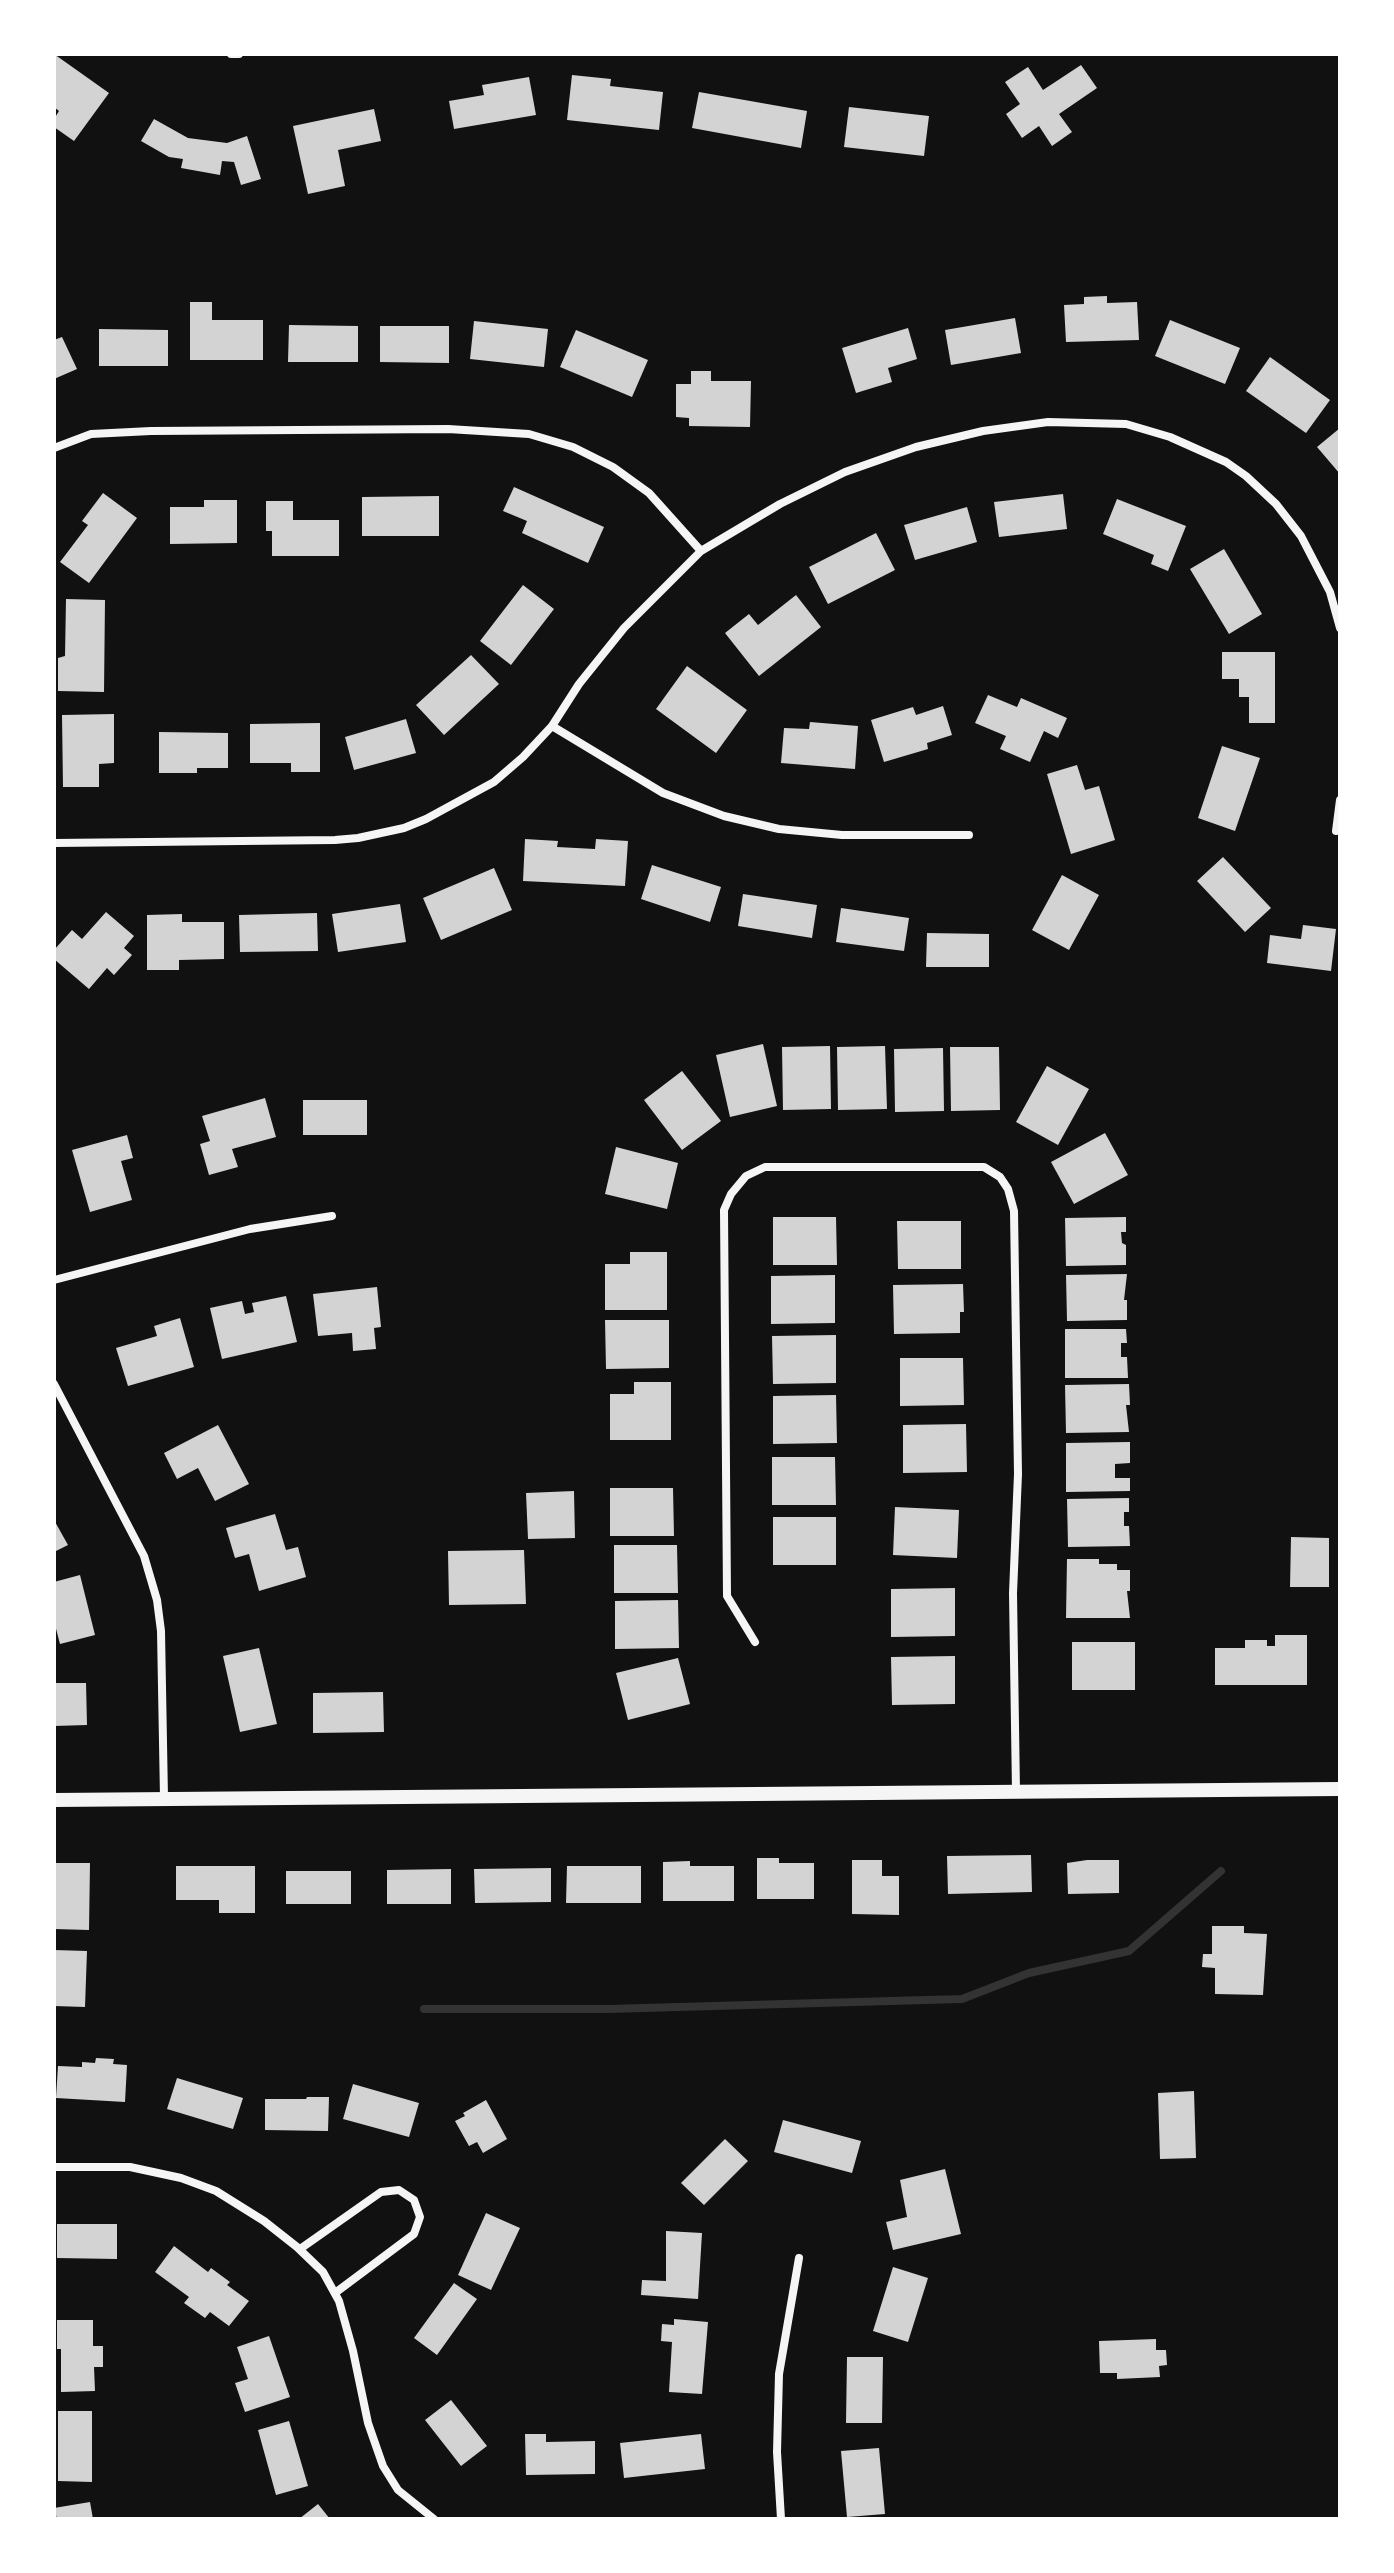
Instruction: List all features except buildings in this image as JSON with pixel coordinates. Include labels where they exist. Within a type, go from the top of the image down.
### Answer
[{"type":"street","points":[[231,54],[239,54]]},
{"type":"street","points":[[54,843],[335,840],[389,831],[426,819],[494,782],[552,726],[579,684],[624,628],[701,551],[780,504],[845,472],[916,447],[983,431],[1048,422],[1126,424],[1170,437],[1226,462],[1276,504],[1301,536],[1330,592],[1340,628]]},
{"type":"street","points":[[54,448],[91,434],[151,431],[448,429],[529,434],[573,447],[613,467],[649,493],[701,551]]},
{"type":"street","points":[[552,726],[663,793],[724,816],[779,829],[842,835],[969,835]]},
{"type":"street","points":[[1336,831],[1340,800]]},
{"type":"street","points":[[755,1642],[727,1596],[724,1210],[731,1194],[746,1176],[765,1167],[984,1167],[1000,1177],[1008,1189],[1014,1211],[1018,1474],[1013,1593],[1016,1792]]},
{"type":"street","points":[[54,1280],[250,1229],[332,1216]]},
{"type":"street","points":[[54,1384],[144,1556],[157,1600],[161,1631],[164,1798]]},
{"type":"street","points":[[54,1800],[1340,1789]]},
{"type":"street","points":[[54,2167],[130,2167],[181,2178],[216,2191],[264,2221],[300,2249],[323,2272],[335,2293],[353,2351],[368,2423],[383,2466],[398,2490],[434,2519]]},
{"type":"street","points":[[300,2249],[381,2192],[399,2190],[414,2200],[420,2217],[414,2234],[335,2293]]},
{"type":"street","points":[[781,2519],[777,2452],[779,2374],[799,2258]]},
{"type":"waterway","points":[[424,2009],[607,2009],[962,1999],[1029,1973],[1129,1951],[1221,1871]]}]
